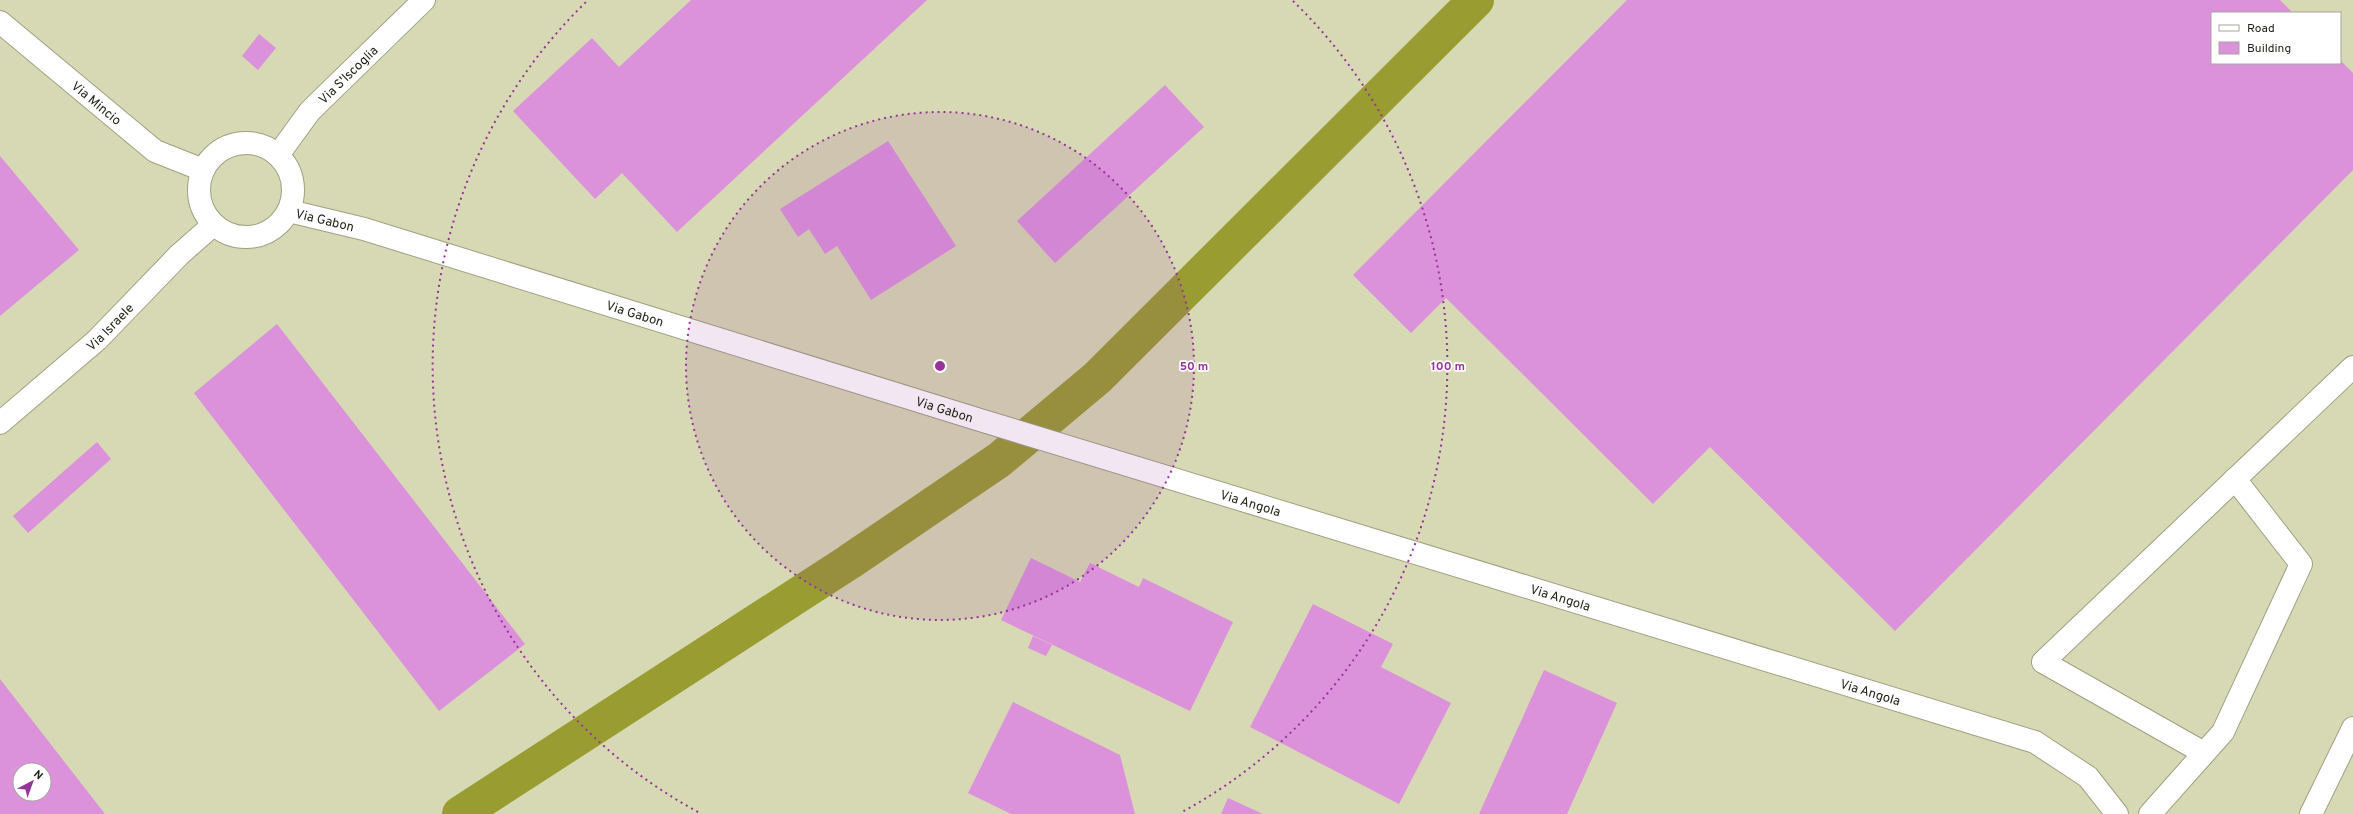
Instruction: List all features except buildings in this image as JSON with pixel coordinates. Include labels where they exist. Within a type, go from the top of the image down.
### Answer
[{"type":"street","name":"Via S'Iscoglia","points":[[278,155],[310,111],[424,0]]},
{"type":"street","name":"Via Mincio","points":[[0,22],[155,151],[202,170]]},
{"type":"street","points":[[252,143],[266,147],[278,155],[287,167],[292,181],[293,196],[289,211],[281,223],[269,232],[255,237],[233,235],[213,225],[204,213],[199,199],[198,184],[202,170],[211,158],[223,148],[237,144],[252,143]]},
{"type":"street","name":"Via Gabon","points":[[289,211],[371,231],[980,420]]},
{"type":"street","name":"Via Israele","points":[[0,423],[97,340],[179,255],[213,225]]},
{"type":"street","points":[[2204,754],[2043,662],[2353,367]]},
{"type":"street","name":"Via Angola","points":[[980,420],[2035,742],[2088,777],[2117,814]]},
{"type":"street","points":[[2150,814],[2223,732],[2302,564],[2235,479]]},
{"type":"street","points":[[2311,814],[2353,728]]},
{"type":"shaded area","points":[[0,0],[2353,0],[2353,814],[0,814]]},
{"type":"waterway","points":[[460,814],[849,562],[999,460],[1097,378],[1476,0]]}]
